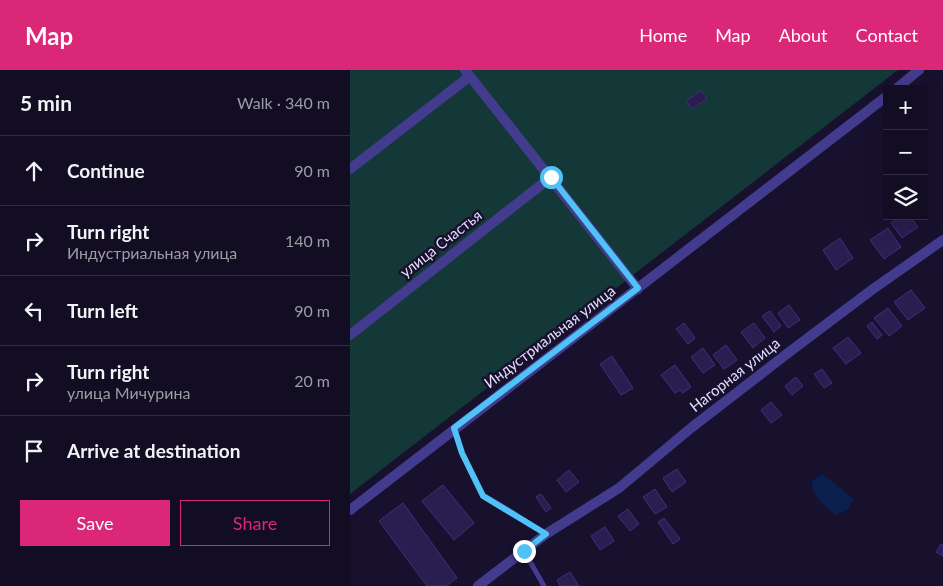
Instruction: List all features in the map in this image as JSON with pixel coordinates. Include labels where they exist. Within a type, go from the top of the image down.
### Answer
[{"type":"street","points":[[901,85],[920,70]]},
{"type":"street","points":[[350,169],[467,73],[638,288]]},
{"type":"street","name":"Индустриальная улица","points":[[350,510],[883,99]]},
{"type":"street","name":"улица Счастья","points":[[350,334],[551,177]]},
{"type":"street","name":"Нагорная улица","points":[[478,586],[546,534],[619,488],[691,428],[758,376],[873,289],[943,240]]},
{"type":"lane","points":[[454,428],[462,453],[483,496],[546,534]]},
{"type":"lane","points":[[524,551],[544,586]]},
{"type":"green space","points":[[350,70],[898,70],[350,494]]},
{"type":"water","points":[[822,474],[853,499],[848,510],[836,515],[823,505],[816,496],[812,481]]},
{"type":"building","points":[[701,90],[707,99],[692,109],[686,101]]},
{"type":"building","points":[[894,220],[913,220],[918,227],[902,238],[891,223]]},
{"type":"building","points":[[888,228],[901,247],[884,259],[870,240]]},
{"type":"building","points":[[840,238],[853,258],[836,270],[823,250]]},
{"type":"building","points":[[911,290],[925,308],[908,320],[894,302]]},
{"type":"building","points":[[789,305],[800,320],[788,328],[778,313]]},
{"type":"building","points":[[888,308],[902,326],[889,336],[874,318]]},
{"type":"building","points":[[770,311],[781,326],[774,332],[762,316]]},
{"type":"building","points":[[872,322],[882,335],[877,339],[867,326]]},
{"type":"building","points":[[684,323],[695,338],[688,344],[676,329]]},
{"type":"building","points":[[754,323],[765,338],[753,348],[741,332]]},
{"type":"building","points":[[848,337],[861,353],[846,364],[833,348]]},
{"type":"building","points":[[726,345],[737,360],[724,369],[713,355]]},
{"type":"building","points":[[703,348],[715,365],[703,373],[691,357]]},
{"type":"building","points":[[612,356],[633,388],[621,395],[600,364]]},
{"type":"building","points":[[675,365],[691,387],[683,393],[680,390],[675,393],[661,375]]},
{"type":"building","points":[[822,369],[832,383],[824,388],[814,374]]},
{"type":"building","points":[[796,377],[803,386],[792,395],[785,386]]},
{"type":"building","points":[[771,402],[782,415],[771,423],[761,410]]},
{"type":"building","points":[[677,469],[686,482],[672,492],[663,478]]},
{"type":"building","points":[[569,470],[579,482],[566,492],[557,480]]},
{"type":"building","points":[[443,485],[474,523],[454,540],[422,501]]},
{"type":"building","points":[[655,489],[667,507],[655,514],[643,497]]},
{"type":"building","points":[[541,494],[551,508],[546,512],[536,497]]},
{"type":"building","points":[[403,503],[457,578],[446,586],[427,586],[379,521]]},
{"type":"building","points":[[628,509],[639,524],[630,531],[618,516]]},
{"type":"building","points":[[664,518],[680,539],[673,544],[658,522]]},
{"type":"building","points":[[605,527],[614,541],[600,550],[591,536]]},
{"type":"building","points":[[941,544],[943,545],[943,556],[936,552]]},
{"type":"building","points":[[570,572],[579,586],[560,586],[557,580]]},
{"type":"route","points":[[524,551],[546,534],[483,496],[462,453],[454,428],[638,288],[551,177]]}]
